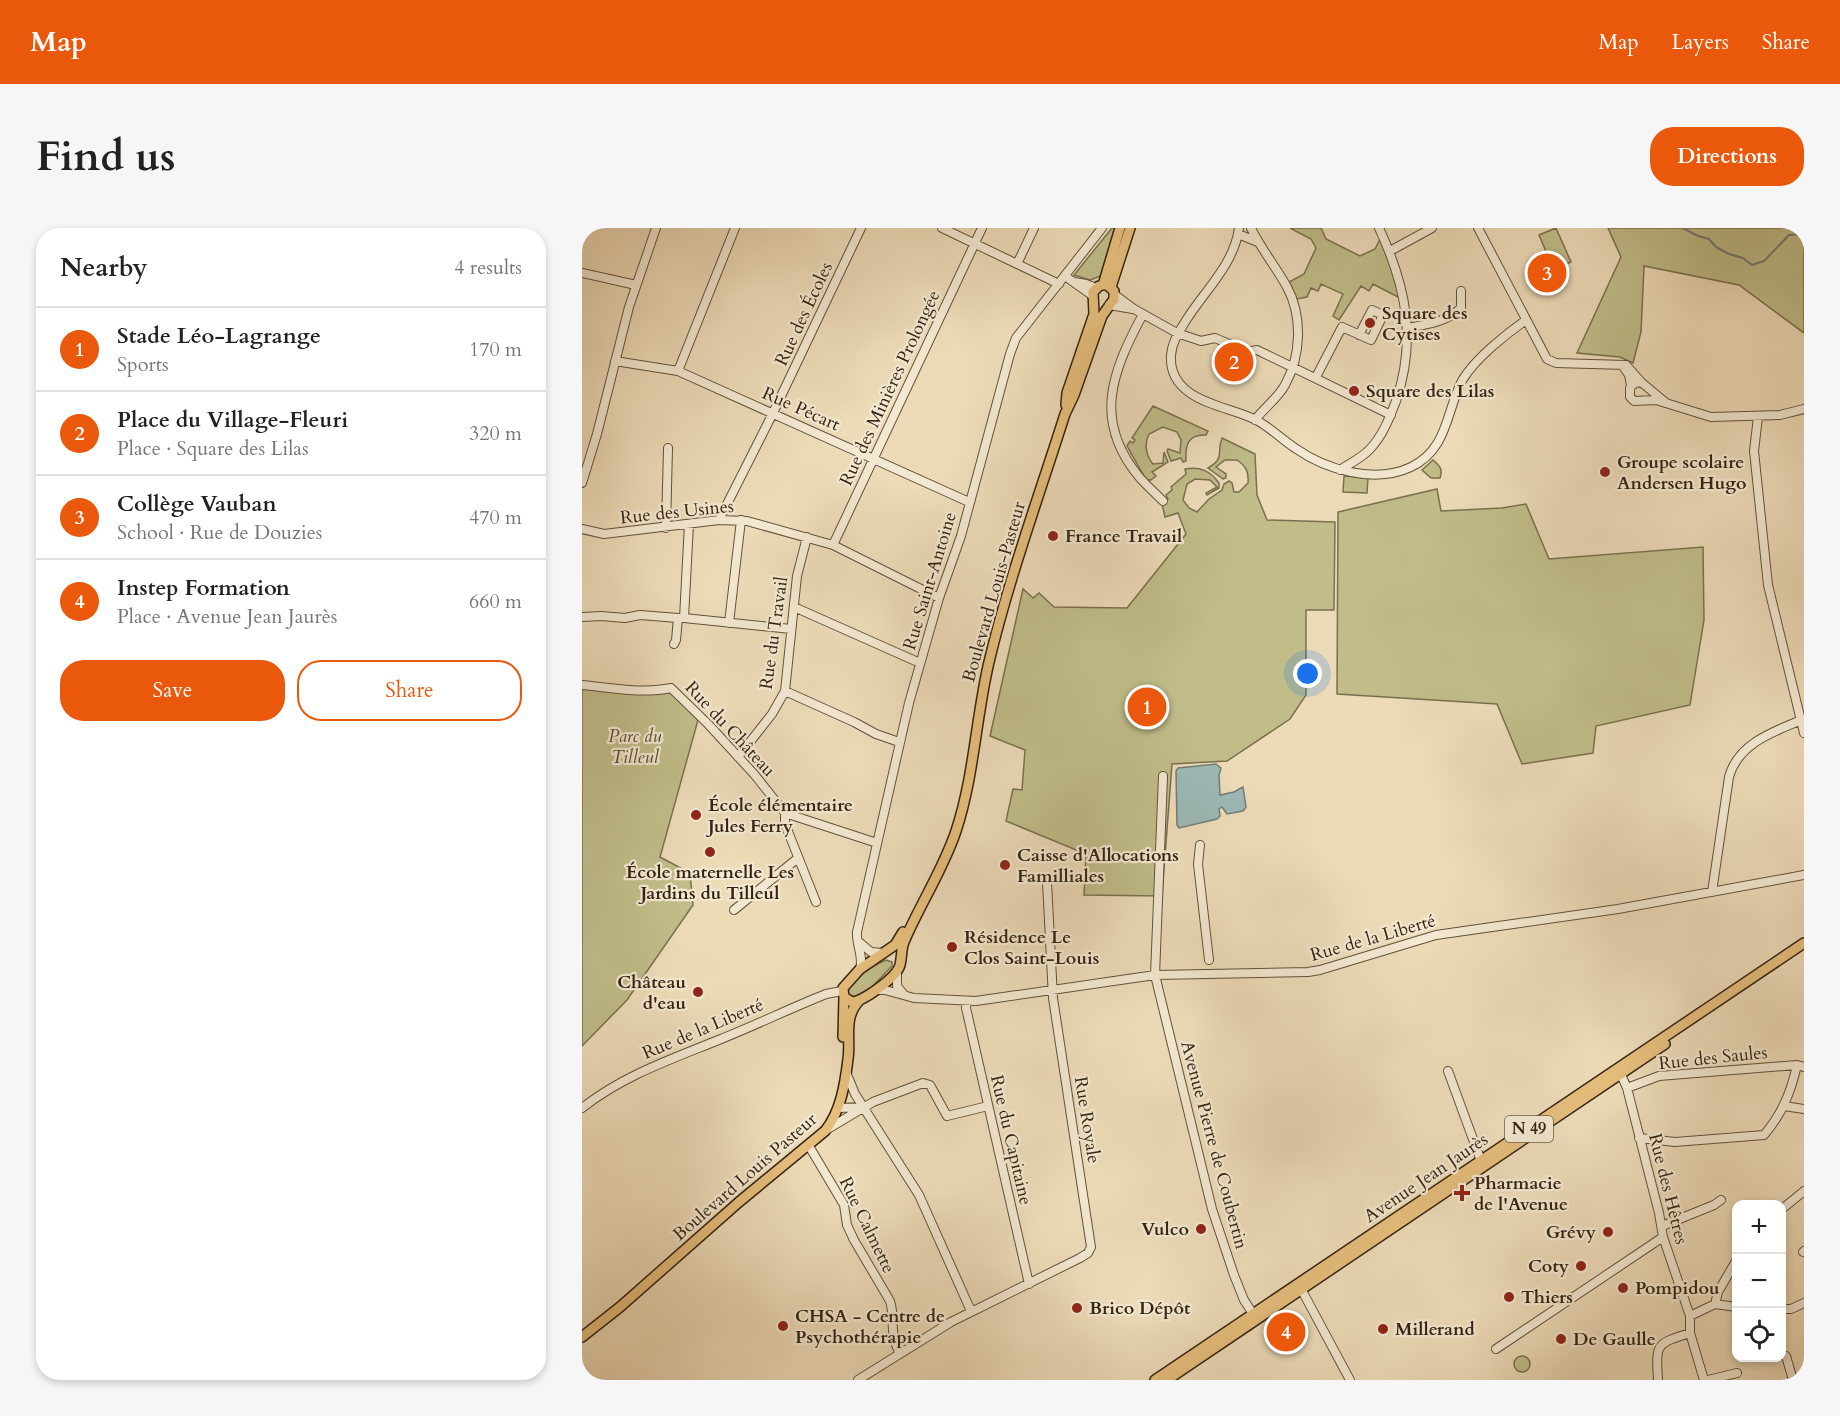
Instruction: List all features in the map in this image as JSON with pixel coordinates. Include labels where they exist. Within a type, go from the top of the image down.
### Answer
[{"type":"main road","points":[[1109,305],[1100,306],[1120,228]]},
{"type":"main road","points":[[1065,414],[1068,393],[1094,314],[1130,228]]},
{"type":"main road","name":"Boulevard Louis-Pasteur","points":[[897,971],[901,948],[939,874],[956,830],[996,632],[1065,414],[1102,316],[1114,299],[1102,292]]},
{"type":"main road","points":[[846,1072],[843,1063],[842,1022],[846,982],[894,945],[914,919]]},
{"type":"main road","name":"Avenue Jean Jaurès","points":[[1155,1380],[1435,1196],[1804,943]]},
{"type":"main road","name":"Avenue Jean Jaurès","points":[[1435,1196],[1481,1161],[1804,950]]},
{"type":"main road","points":[[885,952],[896,952],[900,958]]},
{"type":"main road","points":[[843,994],[852,1002],[860,1001],[897,971]]},
{"type":"main road","name":"Boulevard Louis Pasteur","points":[[582,1337],[629,1300],[739,1202],[825,1131],[838,1108],[849,1059],[850,1014],[860,1001]]},
{"type":"main road","name":"Avenue Jean Jaurès","points":[[1167,1380],[1254,1316]]},
{"type":"street","points":[[582,483],[636,285],[656,228]]},
{"type":"street","points":[[678,371],[735,228]]},
{"type":"street","name":"Rue des Écoles","points":[[719,520],[861,228]]},
{"type":"street","points":[[942,228],[1059,284]]},
{"type":"street","name":"Rue des Minières Prolongée","points":[[833,545],[982,228]]},
{"type":"street","points":[[1017,264],[1034,228]]},
{"type":"street","name":"Rue Saint-Antoine","points":[[860,969],[862,955],[857,940],[858,926],[899,742],[939,598],[961,536],[1010,354],[1016,339],[1102,228]]},
{"type":"street","points":[[1251,228],[1287,286],[1293,302],[1298,335],[1292,368],[1285,386],[1256,420]]},
{"type":"street","points":[[1340,470],[1365,454],[1386,427],[1400,389],[1406,358],[1408,328],[1399,280],[1390,251],[1379,228]]},
{"type":"street","points":[[1390,251],[1432,228]]},
{"type":"street","points":[[1478,228],[1547,359],[1556,363],[1626,365],[1641,382],[1665,402]]},
{"type":"street","points":[[1258,242],[1238,231],[1231,254],[1220,274],[1203,293],[1178,333],[1172,348],[1171,363],[1183,386],[1206,404],[1256,420],[1297,450],[1340,470],[1367,474],[1385,473],[1412,467],[1424,459],[1446,429],[1458,391],[1468,372],[1526,320]]},
{"type":"street","points":[[582,273],[636,285]]},
{"type":"street","points":[[1065,276],[1074,282],[1086,284],[1102,292],[1178,333],[1201,341],[1215,338],[1248,352],[1257,350],[1391,415]]},
{"type":"street","points":[[1408,328],[1436,323],[1454,315],[1461,308],[1461,291]]},
{"type":"street","points":[[1109,305],[1134,309]]},
{"type":"street","points":[[1143,314],[1121,358],[1113,380],[1111,400],[1113,421],[1118,441],[1126,456],[1140,478],[1163,501]]},
{"type":"street","points":[[1316,377],[1342,327],[1359,334]]},
{"type":"street","name":"Rue Pécart","points":[[615,361],[678,371],[969,502]]},
{"type":"street","points":[[1621,364],[1629,375],[1631,385],[1629,393],[1632,399],[1638,402],[1646,400],[1665,402],[1711,417],[1758,417],[1804,410]]},
{"type":"street","points":[[1631,385],[1641,382]]},
{"type":"street","points":[[1646,400],[1650,394],[1649,388]]},
{"type":"street","points":[[1758,417],[1754,451],[1768,585],[1803,720],[1804,733]]},
{"type":"street","points":[[666,528],[668,448]]},
{"type":"street","name":"Rue des Usines","points":[[582,529],[604,534],[719,520],[741,520],[833,545],[939,598]]},
{"type":"street","points":[[729,623],[741,520]]},
{"type":"street","points":[[674,644],[681,618],[688,524]]},
{"type":"street","name":"Rue du Travail","points":[[738,757],[772,714],[785,691],[797,576],[807,537]]},
{"type":"street","points":[[794,608],[920,663]]},
{"type":"street","points":[[582,617],[625,618],[640,615],[791,629]]},
{"type":"street","name":"Rue du Château","points":[[582,686],[655,691],[671,688],[708,724],[785,813]]},
{"type":"street","points":[[785,691],[876,734],[899,742]]},
{"type":"street","points":[[1712,892],[1729,777],[1736,761],[1759,739],[1803,720]]},
{"type":"street","name":"Avenue Pierre de Coubertin","points":[[1163,776],[1155,975],[1212,1209],[1234,1275],[1244,1300],[1254,1316]]},
{"type":"street","points":[[816,902],[785,824],[785,813],[877,843]]},
{"type":"street","points":[[1200,845],[1198,864],[1209,960]]},
{"type":"street","points":[[734,910],[798,858]]},
{"type":"street","name":"Rue de la Liberté","points":[[876,990],[885,990],[905,997],[967,1001],[995,1000],[1155,975],[1283,974],[1320,970],[1436,935],[1618,909],[1804,875]]},
{"type":"street","name":"Rue Royale","points":[[1029,1284],[1088,1253],[1091,1247],[1053,991],[1047,882]]},
{"type":"street","points":[[857,940],[871,952],[885,952]]},
{"type":"street","points":[[897,971],[897,986],[905,997]]},
{"type":"street","name":"Rue de la Liberté","points":[[582,1108],[618,1083],[645,1069],[826,994],[843,994]]},
{"type":"street","name":"Rue du Capitaine","points":[[967,1001],[966,1008],[1029,1284]]},
{"type":"street","points":[[1639,1138],[1676,1142],[1764,1135],[1784,1106],[1801,1066]]},
{"type":"street","name":"Rue des Saules","points":[[1627,1088],[1659,1076],[1801,1066]]},
{"type":"street","points":[[1448,1071],[1481,1161]]},
{"type":"street","name":"Rue des Hêtres","points":[[1620,1071],[1627,1088],[1663,1237],[1690,1316],[1690,1333],[1706,1380]]},
{"type":"street","points":[[846,1072],[864,1107],[919,1195],[971,1311]]},
{"type":"street","points":[[825,1131],[864,1107],[927,1083],[930,1084],[947,1116],[988,1106]]},
{"type":"street","points":[[1784,1106],[1804,1109]]},
{"type":"street","points":[[838,1108],[864,1107]]},
{"type":"street","name":"Rue Calmette","points":[[809,1146],[844,1205],[847,1225],[854,1240],[890,1301],[892,1334],[900,1354]]},
{"type":"street","points":[[1786,1206],[1804,1191]]},
{"type":"street","points":[[1662,1226],[1721,1200]]},
{"type":"street","points":[[1496,1349],[1663,1237]]},
{"type":"street","points":[[1715,1304],[1718,1292],[1732,1269]]},
{"type":"street","points":[[858,1380],[971,1311],[1029,1284]]},
{"type":"street","points":[[1299,1286],[1348,1379]]},
{"type":"street","points":[[1786,1309],[1804,1303]]},
{"type":"street","points":[[1690,1316],[1715,1304],[1732,1306]]},
{"type":"street","points":[[1658,1380],[1659,1347],[1666,1341],[1690,1333]]},
{"type":"street","points":[[1786,1356],[1793,1380]]},
{"type":"street","points":[[1706,1380],[1737,1373]]},
{"type":"green space","points":[[1112,228],[1116,228],[1101,276],[1090,280],[1074,275]]},
{"type":"green space","points":[[1290,228],[1321,228],[1326,239],[1360,256],[1375,249],[1380,239],[1393,271],[1400,298],[1373,284],[1369,291],[1361,286],[1339,320],[1333,316],[1343,294],[1321,284],[1318,291],[1311,288],[1307,297],[1297,299],[1289,282],[1304,274],[1316,248],[1311,239]]},
{"type":"green space","points":[[1556,228],[1571,262],[1554,270],[1539,235]]},
{"type":"green space","points":[[1608,228],[1804,228],[1804,333],[1739,285],[1644,266],[1641,332],[1633,363],[1620,357],[1577,353],[1621,257]]},
{"type":"green space","points":[[1153,406],[1208,431],[1206,435],[1195,436],[1191,439],[1187,445],[1186,461],[1183,462],[1181,458],[1171,461],[1167,451],[1168,449],[1180,453],[1181,440],[1177,432],[1163,427],[1149,434],[1147,454],[1153,464],[1163,463],[1164,452],[1168,462],[1152,472],[1156,476],[1147,480],[1127,446],[1130,441],[1133,443],[1135,440],[1132,438]]},
{"type":"green space","points":[[1222,438],[1255,454],[1257,495],[1267,520],[1335,522],[1334,610],[1306,610],[1306,695],[1290,719],[1227,761],[1172,764],[1162,896],[1084,895],[1086,854],[1006,821],[1013,789],[1022,790],[1025,750],[990,736],[1023,589],[1033,598],[1039,593],[1054,607],[1127,608],[1186,534],[1178,513],[1165,517],[1162,504],[1168,499],[1166,495],[1172,490],[1171,487],[1186,474],[1185,469],[1204,470],[1219,483],[1219,488],[1207,495],[1206,493],[1217,487],[1210,480],[1195,479],[1187,484],[1183,500],[1189,508],[1197,512],[1229,481],[1232,483],[1234,492],[1239,492],[1248,483],[1246,470],[1237,460],[1225,460],[1216,467],[1226,474],[1226,478],[1223,479],[1208,468],[1219,458]]},
{"type":"green space","points":[[1433,460],[1440,468],[1440,478],[1431,478],[1422,470]]},
{"type":"green space","points":[[1344,476],[1368,478],[1367,493],[1343,492]]},
{"type":"green space","points":[[1437,489],[1441,511],[1502,508],[1526,504],[1549,559],[1703,547],[1704,620],[1690,705],[1596,726],[1593,753],[1522,764],[1497,704],[1337,694],[1338,512]]},
{"type":"green space","name":"Parc du Tilleul","points":[[582,688],[674,693],[698,720],[660,857],[690,873],[693,905],[627,1000],[582,1046]]},
{"type":"green space","points":[[886,960],[892,962],[892,966],[872,987],[854,998],[848,996],[851,985],[856,979]]},
{"type":"green space","points":[[1519,1356],[1525,1356],[1530,1364],[1528,1370],[1519,1372],[1514,1367],[1514,1361]]},
{"type":"water","points":[[1216,764],[1221,768],[1220,795],[1243,787],[1246,807],[1243,811],[1227,814],[1222,807],[1219,809],[1220,816],[1217,819],[1179,828],[1177,825],[1176,771],[1178,768]]},
{"type":"waterway","points":[[1683,228],[1709,239],[1716,247],[1743,258],[1752,265],[1764,261],[1789,235],[1804,234]]},
{"type":"place","name":"Collège Vauban","points":[[1547,273]]},
{"type":"place","name":"Square des Cytises","points":[[1370,323]]},
{"type":"place","name":"Place du Village-Fleuri","points":[[1234,362]]},
{"type":"place","name":"Square des Lilas","points":[[1354,391]]},
{"type":"place","name":"Groupe scolaire Andersen Hugo","points":[[1605,472]]},
{"type":"place","name":"France Travail","points":[[1053,536]]},
{"type":"place","name":"Stade Léo-Lagrange","points":[[1147,707]]},
{"type":"place","name":"École élémentaire Jules Ferry","points":[[696,815]]},
{"type":"place","name":"École maternelle Les Jardins du Tilleul","points":[[710,852]]},
{"type":"place","name":"Caisse d'Allocations Familliales","points":[[1005,865]]},
{"type":"place","name":"Résidence Le Clos Saint-Louis","points":[[952,947]]},
{"type":"place","name":"Château d'eau","points":[[698,992]]},
{"type":"place","name":"Pharmacie de l'Avenue","points":[[1462,1193]]},
{"type":"place","name":"Vulco","points":[[1201,1229]]},
{"type":"place","name":"Grévy","points":[[1608,1232]]},
{"type":"place","name":"Coty","points":[[1581,1266]]},
{"type":"place","name":"Pompidou","points":[[1623,1288]]},
{"type":"place","name":"Thiers","points":[[1509,1297]]},
{"type":"place","name":"Brico Dépôt","points":[[1077,1308]]},
{"type":"place","name":"CHSA - Centre de Psychothérapie","points":[[783,1326]]},
{"type":"place","name":"Millerand","points":[[1383,1329]]},
{"type":"place","name":"Instep Formation","points":[[1286,1332]]},
{"type":"place","name":"De Gaulle","points":[[1561,1339]]}]
